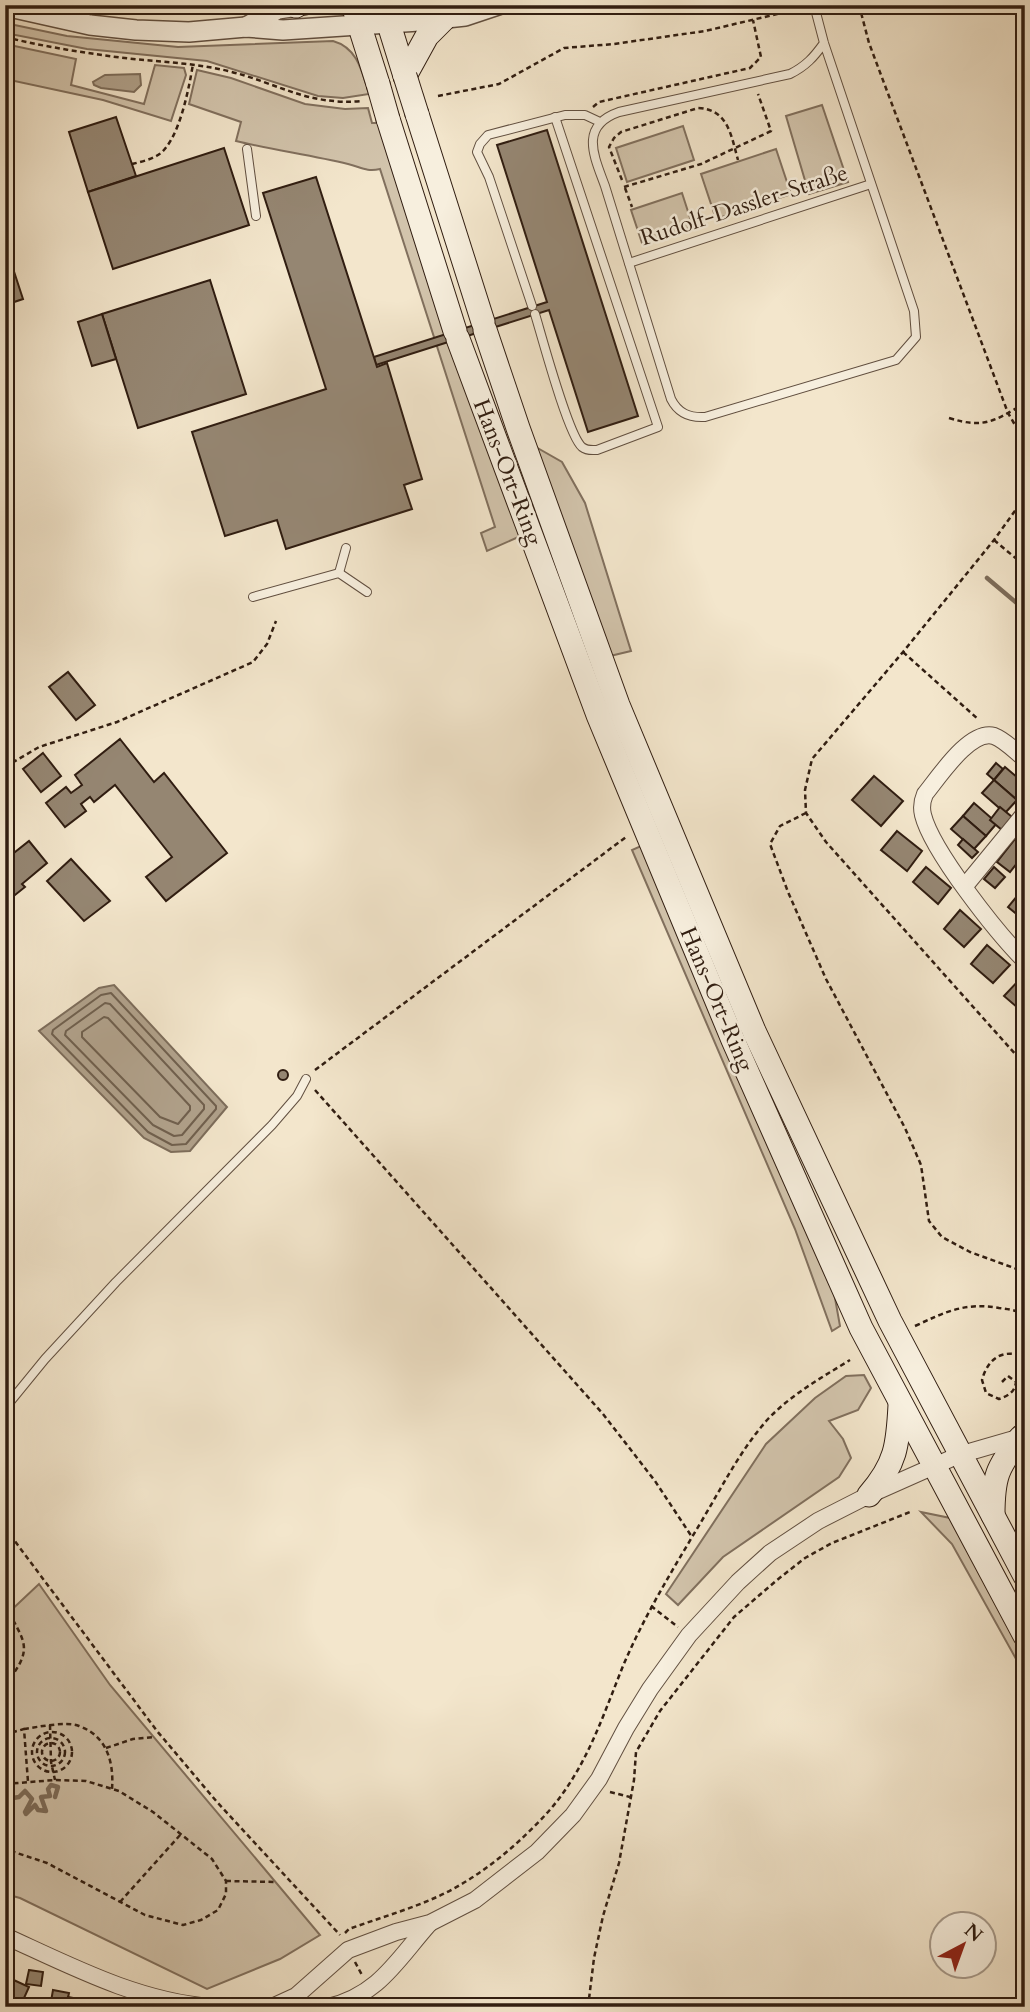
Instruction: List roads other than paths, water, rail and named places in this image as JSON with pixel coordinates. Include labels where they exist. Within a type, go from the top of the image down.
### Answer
[{"type":"main road","name":"Hans-Ort-Ring","points":[[386,14],[518,428],[618,705],[754,1031],[890,1321],[1025,1576]]},
{"type":"main road","name":"Hans-Ort-Ring","points":[[356,15],[372,93],[388,119],[456,335],[598,715],[733,1040],[860,1328],[1025,1636]]},
{"type":"main road","points":[[405,76],[427,37],[455,17]]},
{"type":"main road","points":[[869,1495],[884,1477],[893,1460],[901,1405]]},
{"type":"main road","points":[[993,1518],[994,1480],[1006,1455],[1023,1436]]},
{"type":"street","points":[[246,27],[278,9],[304,5]]},
{"type":"street","points":[[5,6],[90,25],[189,32],[246,27],[283,30],[356,15],[455,17],[498,5]]},
{"type":"street","points":[[1025,759],[993,736],[982,735],[970,741],[925,794],[921,804],[930,831],[965,886],[1025,961]]},
{"type":"street","points":[[965,886],[1025,813]]},
{"type":"street","points":[[272,2007],[296,1996],[345,1943],[430,1923],[475,1900],[537,1852],[573,1815],[599,1779],[638,1708],[689,1635],[738,1582],[770,1553],[818,1521],[869,1495],[959,1455],[1023,1436]]},
{"type":"street","points":[[328,2007],[346,2003],[370,1990],[430,1923]]},
{"type":"street","points":[[5,1936],[147,1996],[211,2007]]},
{"type":"lane","name":"Rudolf-Dassler-Straße","points":[[600,122],[592,141],[593,153],[675,407],[688,416],[705,418],[896,360],[916,337],[914,311],[834,75],[814,5]]},
{"type":"lane","points":[[555,117],[658,427],[597,450],[588,450],[581,446],[570,426],[489,177],[477,152],[480,144],[488,135],[555,117],[585,115],[600,122],[619,112],[790,74],[803,67],[824,43]]},
{"type":"lane","points":[[247,149],[256,216]]},
{"type":"lane","name":"Rudolf-Dassler-Straße","points":[[629,263],[871,184]]},
{"type":"lane","points":[[339,573],[346,548]]},
{"type":"lane","points":[[253,597],[339,573],[367,592]]},
{"type":"lane","points":[[5,1408],[45,1359],[116,1282],[272,1125],[306,1079]]},
{"type":"water","points":[[140,74],[141,85],[134,92],[101,88],[93,82],[105,75]]},
{"type":"water","points":[[114,985],[227,1107],[190,1151],[171,1152],[144,1138],[39,1031],[99,988]]},
{"type":"waterway","points":[[987,578],[1025,610]]},
{"type":"waterway","points":[[7,1799],[19,1797],[25,1791],[32,1799],[26,1814],[35,1805],[38,1810],[46,1811],[41,1797],[50,1796],[48,1789],[51,1785],[58,1787],[55,1797]]}]
